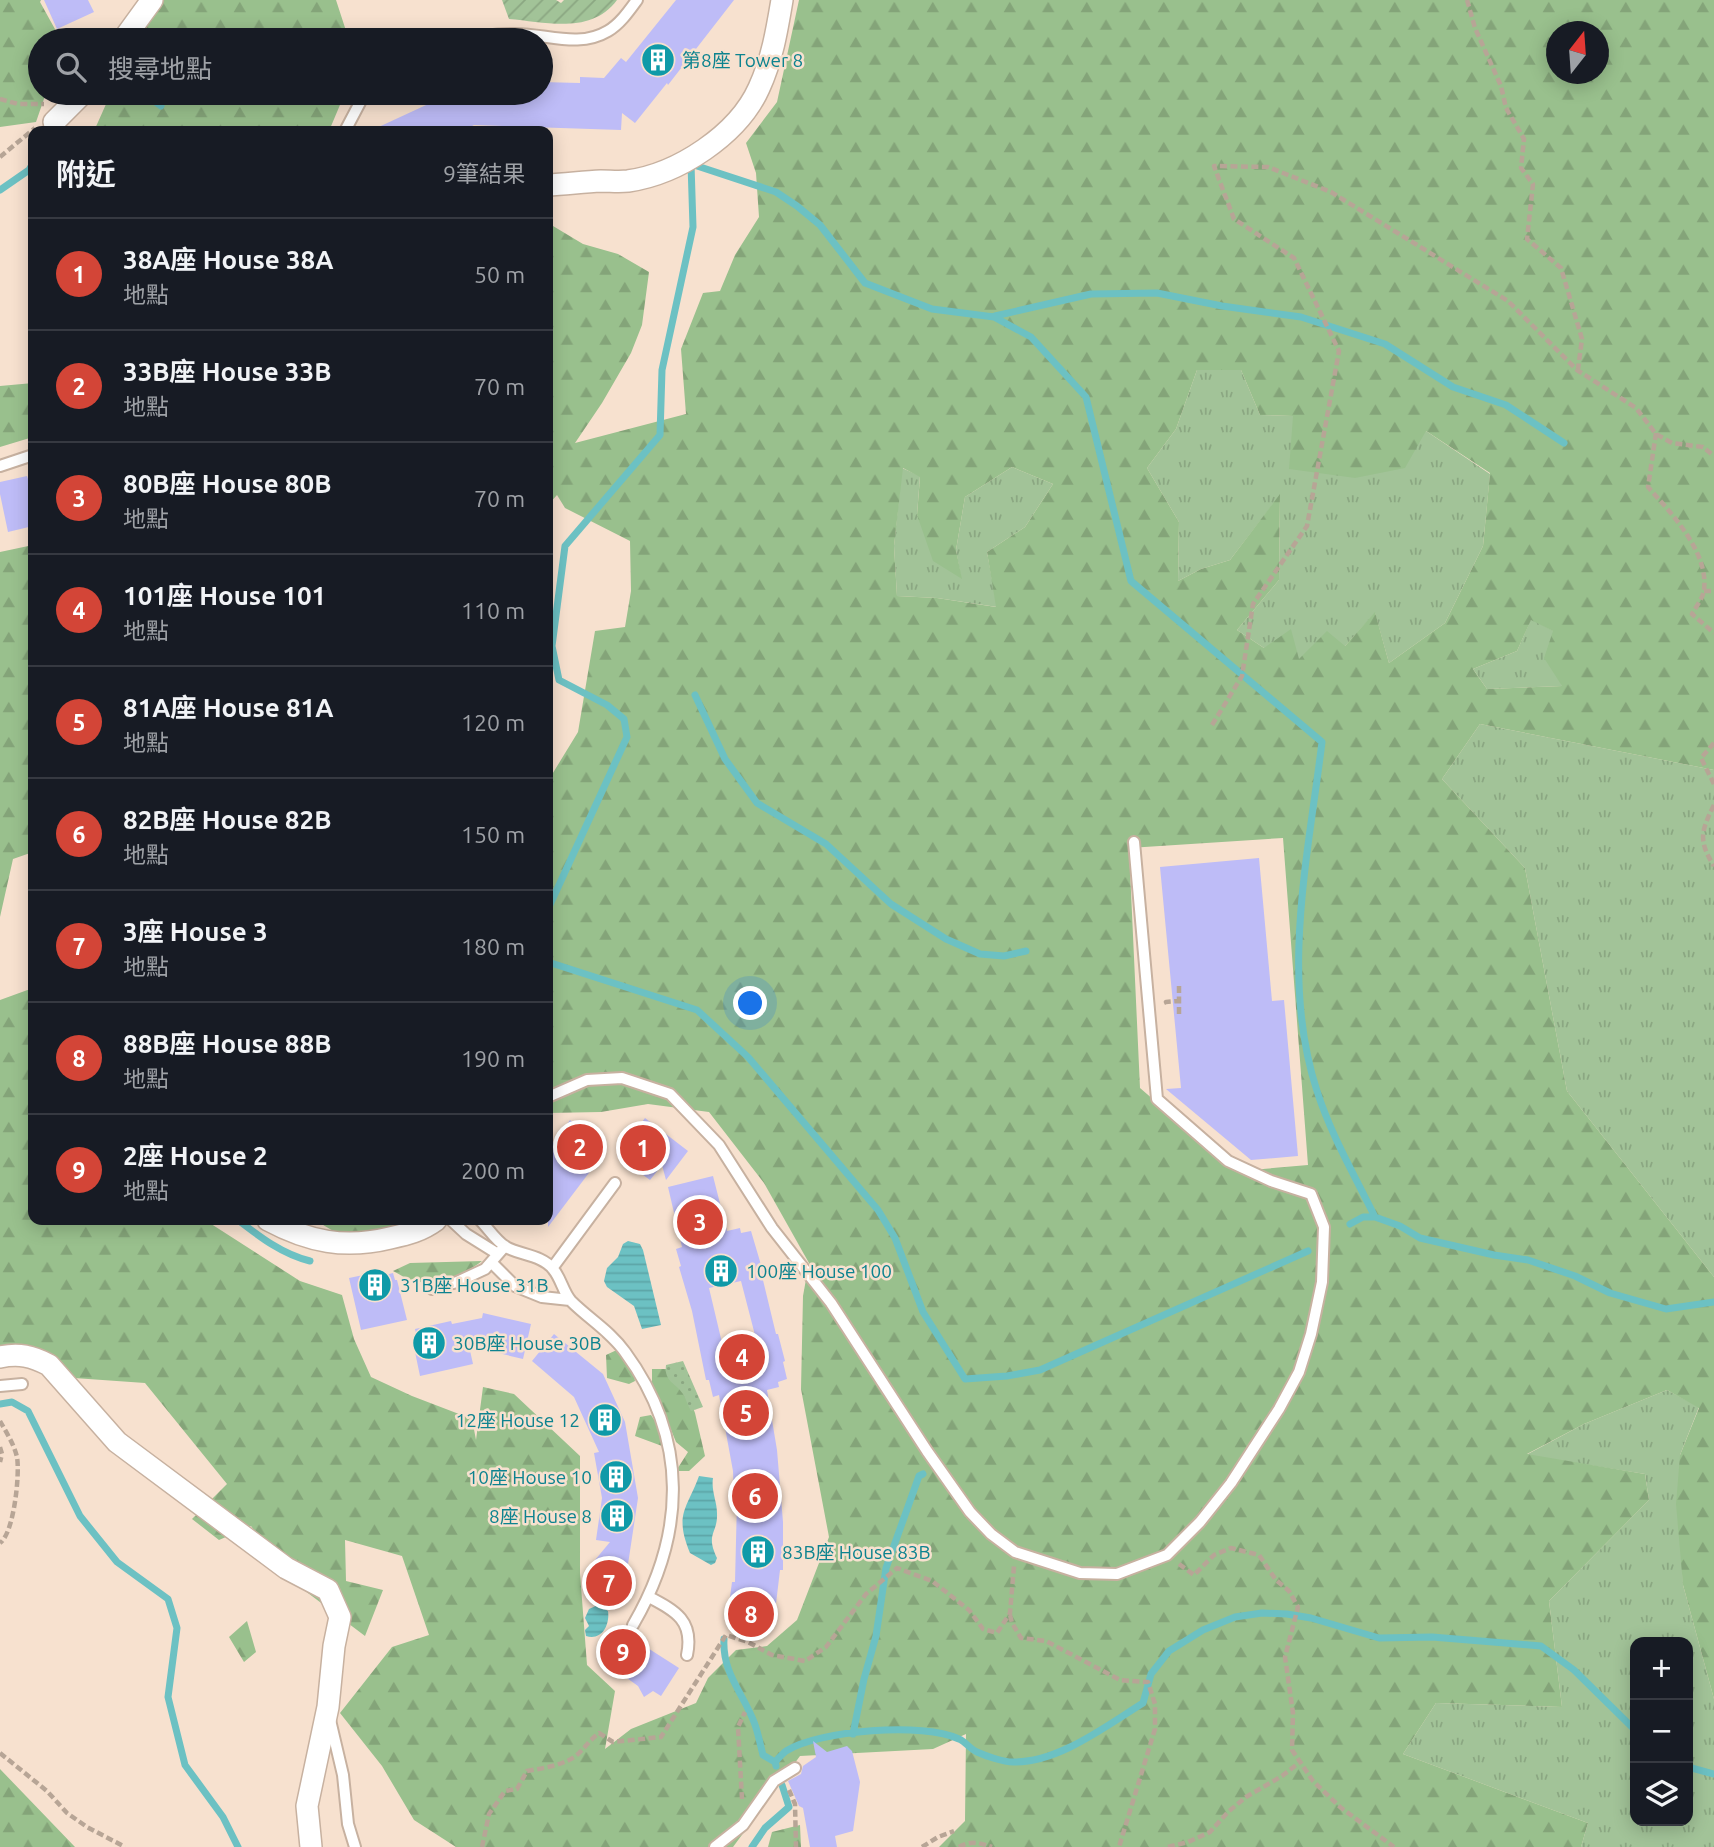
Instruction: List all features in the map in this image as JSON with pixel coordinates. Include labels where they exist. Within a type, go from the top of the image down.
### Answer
[{"type":"street","points":[[132,28],[152,0]]},
{"type":"street","points":[[553,185],[627,181],[650,176],[682,163],[713,144],[736,121],[758,90],[773,50],[782,0]]},
{"type":"street","points":[[48,116],[65,105]]},
{"type":"street","points":[[279,1225],[303,1236],[338,1244],[363,1244],[422,1230],[429,1225]]},
{"type":"street","points":[[0,1357],[14,1354],[34,1357],[49,1364],[117,1442],[286,1568],[328,1591],[340,1617],[334,1646],[328,1707],[307,1806],[310,1847]]},
{"type":"lane","points":[[553,38],[592,38],[609,31],[622,20],[637,0]]},
{"type":"lane","points":[[348,126],[359,105]]},
{"type":"lane","points":[[0,466],[28,457]]},
{"type":"lane","points":[[553,1095],[587,1080],[622,1078],[670,1094],[719,1145],[772,1228],[831,1303],[970,1512],[991,1534],[1015,1552],[1080,1573],[1117,1574],[1167,1555],[1200,1522],[1231,1483],[1279,1409],[1299,1372],[1311,1334],[1322,1282],[1324,1227],[1311,1195],[1271,1181],[1228,1161],[1157,1099],[1134,842]]},
{"type":"lane","points":[[553,1267],[615,1183]]},
{"type":"lane","points":[[456,1225],[498,1254],[529,1254],[553,1267],[570,1300],[599,1323],[624,1350],[645,1382],[670,1452],[673,1489],[671,1526],[663,1563],[649,1597],[633,1625]]},
{"type":"lane","points":[[483,1225],[515,1286],[542,1297],[570,1300]]},
{"type":"lane","points":[[432,1289],[457,1282],[485,1269],[498,1254]]},
{"type":"lane","points":[[0,1386],[22,1384]]},
{"type":"lane","points":[[649,1597],[672,1609],[684,1623],[688,1633],[687,1655]]},
{"type":"lane","points":[[328,1707],[343,1775],[348,1824],[355,1847]]},
{"type":"lane","points":[[715,1847],[746,1821],[774,1781],[795,1768]]},
{"type":"path","points":[[1466,0],[1475,28],[1501,86],[1506,108],[1524,139],[1521,168],[1534,184],[1527,239],[1561,268],[1582,339],[1577,370]]},
{"type":"path","points":[[0,99],[48,116],[36,126]]},
{"type":"path","points":[[0,157],[28,133]]},
{"type":"path","points":[[1212,726],[1242,676],[1253,604],[1307,526],[1339,351],[1294,258],[1234,219],[1214,166],[1269,167],[1331,192],[1508,301],[1577,370],[1636,408],[1656,433],[1672,443],[1703,447],[1714,456]]},
{"type":"path","points":[[1656,433],[1648,487],[1683,526],[1702,566],[1704,591],[1692,614],[1714,632]]},
{"type":"path","points":[[1704,591],[1714,591]]},
{"type":"path","points":[[1714,743],[1701,758],[1714,785]]},
{"type":"path","points":[[1714,805],[1702,828],[1704,850],[1714,866]]},
{"type":"path","points":[[1179,986],[1179,1015]]},
{"type":"path","points":[[1167,1005],[1166,1002],[1178,1001]]},
{"type":"path","points":[[0,1422],[17,1458],[14,1504],[7,1538],[0,1543]]},
{"type":"path","points":[[0,1447],[0,1462]]},
{"type":"path","points":[[1186,1570],[1194,1575],[1214,1555],[1231,1548],[1259,1555],[1276,1580],[1289,1591],[1298,1607],[1285,1657],[1293,1713],[1292,1749],[1313,1781],[1340,1807],[1394,1847]]},
{"type":"path","points":[[1015,1552],[1010,1614],[1021,1638],[1046,1641],[1120,1681],[1149,1682],[1155,1704],[1155,1729],[1119,1847]]},
{"type":"path","points":[[1007,1562],[1025,1570]]},
{"type":"path","points":[[482,1847],[489,1814],[505,1790],[517,1789],[527,1771],[551,1767],[579,1754],[585,1744],[599,1733],[613,1742],[661,1737],[726,1635],[772,1655],[805,1661],[826,1647],[866,1594],[897,1568],[932,1581],[969,1610],[983,1629],[997,1633],[1010,1614]]},
{"type":"path","points":[[745,1712],[738,1727],[738,1740],[742,1805],[746,1821]]},
{"type":"path","points":[[0,1753],[47,1791],[67,1812],[87,1827],[125,1847]]},
{"type":"path","points":[[1168,1847],[1210,1832],[1246,1797],[1300,1762]]},
{"type":"path","points":[[782,1776],[795,1804],[796,1847]]},
{"type":"path","points":[[922,1847],[954,1831]]},
{"type":"path","points":[[959,1847],[965,1843],[976,1842],[992,1847]]},
{"type":"green space","points":[[0,0],[41,0],[54,28],[28,28],[28,105],[42,105],[36,122],[0,127]]},
{"type":"green space","points":[[161,0],[336,0],[345,28],[145,28]]},
{"type":"green space","points":[[502,0],[556,0],[561,3],[564,0],[617,0],[594,18],[553,24],[509,19]]},
{"type":"green space","points":[[799,0],[1714,0],[1714,770],[1480,724],[1442,779],[1525,868],[1567,1091],[1714,1277],[1714,1699],[1683,1585],[1676,1504],[1680,1455],[1699,1408],[1667,1390],[1584,1424],[1527,1454],[1645,1474],[1649,1500],[1549,1601],[1562,1707],[1436,1703],[1403,1754],[1588,1823],[1581,1847],[939,1847],[965,1821],[966,1734],[933,1749],[800,1756],[733,1847],[456,1847],[414,1820],[382,1766],[340,1713],[392,1647],[429,1635],[402,1556],[345,1540],[346,1581],[383,1590],[365,1636],[288,1578],[251,1526],[219,1540],[192,1519],[227,1484],[145,1383],[74,1378],[0,1355],[0,1000],[28,990],[28,1225],[213,1225],[300,1281],[342,1295],[354,1339],[371,1377],[472,1419],[476,1440],[483,1387],[514,1394],[580,1456],[580,1573],[587,1665],[615,1691],[605,1749],[631,1729],[696,1703],[708,1678],[736,1650],[767,1646],[797,1620],[829,1537],[801,1389],[803,1296],[809,1263],[764,1183],[709,1112],[648,1104],[601,1112],[553,1113],[553,773],[578,732],[595,631],[625,627],[631,591],[630,541],[565,508],[557,495],[553,499],[553,226],[583,244],[618,254],[649,272],[642,325],[631,353],[575,443],[686,414],[681,349],[703,293],[720,291],[735,255],[759,217],[756,173],[746,143],[777,102]],"holes":[[[1197,370],[1241,370],[1260,415],[1293,416],[1289,469],[1355,478],[1405,468],[1426,431],[1490,473],[1483,546],[1445,623],[1389,663],[1375,612],[1345,646],[1327,631],[1299,659],[1291,629],[1264,648],[1237,630],[1279,580],[1280,494],[1230,560],[1201,569],[1178,581],[1179,522],[1147,468],[1176,429]],[[1012,467],[1053,484],[1025,527],[987,552],[996,607],[937,598],[897,596],[894,546],[903,468],[920,477],[917,515],[933,561],[962,579],[956,550],[965,497]],[[1531,620],[1553,631],[1544,658],[1562,686],[1487,689],[1473,669],[1517,651]],[[1283,838],[1308,1165],[1251,1170],[1169,1113],[1140,1088],[1129,848]]]},
{"type":"green space","points":[[106,105],[340,105],[331,126],[96,126]]},
{"type":"green space","points":[[1197,370],[1241,370],[1260,415],[1294,416],[1426,431],[1490,474],[1483,546],[1445,623],[1389,663],[1375,613],[1345,646],[1299,660],[1264,648],[1237,630],[1279,580],[1280,495],[1230,560],[1201,569],[1178,581],[1179,522],[1147,468],[1176,429]]},
{"type":"green space","points":[[28,383],[28,439],[0,447],[0,386]]},
{"type":"green space","points":[[1012,467],[1053,484],[1025,527],[987,552],[997,607],[937,598],[897,596],[894,546],[902,468],[920,476],[917,515],[961,578],[956,550],[965,497]]},
{"type":"green space","points":[[28,546],[28,854],[13,859],[0,917],[0,552]]},
{"type":"green space","points":[[1531,619],[1554,631],[1562,686],[1487,689],[1473,669],[1517,651]]},
{"type":"green space","points":[[1480,724],[1714,770],[1714,1277],[1567,1091],[1525,868],[1442,779]]},
{"type":"green space","points":[[323,1225],[409,1225],[352,1236]]},
{"type":"green space","points":[[482,1261],[459,1275],[441,1281],[413,1281],[393,1271],[410,1263]]},
{"type":"green space","points":[[621,1348],[631,1357],[635,1381],[629,1384],[607,1378],[606,1355]]},
{"type":"green space","points":[[683,1361],[703,1407],[691,1411],[683,1394],[668,1378],[666,1371],[666,1365]]},
{"type":"green space","points":[[652,1369],[678,1369],[695,1413],[705,1456],[689,1471],[676,1471],[688,1452],[676,1442],[652,1383]]},
{"type":"green space","points":[[1667,1390],[1699,1407],[1680,1455],[1683,1585],[1714,1699],[1714,1847],[1581,1847],[1588,1823],[1403,1754],[1436,1703],[1562,1707],[1549,1601],[1649,1500],[1645,1474],[1526,1455],[1584,1424]]},
{"type":"green space","points":[[651,1415],[661,1430],[662,1446],[635,1436],[640,1417]]},
{"type":"green space","points":[[247,1621],[256,1652],[244,1662],[229,1637]]},
{"type":"green space","points":[[0,1769],[75,1847],[0,1847]]},
{"type":"green space","points":[[800,1825],[801,1847],[768,1847],[772,1832]]},
{"type":"water","points":[[628,1241],[640,1244],[643,1250],[661,1325],[642,1329],[634,1306],[607,1287],[604,1281],[607,1268],[618,1257],[623,1244]]},
{"type":"water","points":[[699,1476],[713,1478],[717,1520],[712,1543],[717,1558],[711,1565],[690,1553],[683,1529],[684,1512]]},
{"type":"water","points":[[598,1605],[608,1611],[608,1622],[601,1634],[586,1636],[585,1630],[589,1626],[585,1618],[589,1609]]},
{"type":"building","points":[[44,0],[88,0],[94,12],[57,28]]},
{"type":"building","points":[[676,0],[734,0],[635,123],[622,113],[621,130],[553,126],[381,126],[426,105],[553,105],[553,82],[580,83],[580,77],[604,78],[621,58],[626,62]]},
{"type":"building","points":[[27,476],[28,527],[8,532],[0,482]]},
{"type":"building","points":[[1259,858],[1272,1001],[1284,1000],[1298,1156],[1251,1160],[1166,1089],[1181,1088],[1160,867]]},
{"type":"building","points":[[645,1118],[688,1151],[666,1180],[662,1165],[650,1180],[617,1156]]},
{"type":"building","points":[[570,1120],[590,1135],[587,1139],[604,1153],[553,1220],[553,1143]]},
{"type":"building","points":[[713,1176],[727,1231],[740,1228],[741,1233],[751,1231],[785,1361],[787,1379],[778,1382],[779,1387],[767,1390],[777,1450],[783,1522],[783,1570],[780,1570],[773,1629],[749,1626],[749,1621],[730,1619],[731,1612],[728,1612],[732,1582],[735,1582],[737,1501],[734,1501],[733,1471],[719,1395],[713,1397],[709,1380],[706,1380],[692,1311],[679,1267],[681,1266],[676,1249],[682,1247],[668,1187]],"holes":[[[741,1281],[756,1339],[723,1347],[709,1288]]]},
{"type":"building","points":[[373,1273],[374,1278],[393,1273],[407,1320],[361,1330],[349,1278]]},
{"type":"building","points":[[483,1313],[531,1324],[523,1359],[469,1346],[473,1364],[420,1376],[415,1352],[420,1351],[415,1329],[482,1318]]},
{"type":"building","points":[[554,1334],[603,1374],[625,1422],[638,1498],[627,1571],[630,1572],[622,1598],[590,1588],[593,1579],[585,1572],[610,1542],[596,1540],[602,1498],[594,1453],[599,1452],[574,1397],[532,1361]]},
{"type":"building","points":[[621,1631],[679,1668],[661,1696],[653,1691],[644,1697],[638,1686],[624,1676],[608,1674],[611,1663],[603,1658]]},
{"type":"building","points":[[813,1741],[827,1752],[847,1746],[852,1751],[860,1782],[853,1831],[835,1836],[837,1847],[810,1847],[803,1808],[799,1806],[788,1781],[801,1774],[803,1766],[816,1757]]},
{"type":"waterway","points":[[553,638],[565,546],[660,435],[662,370],[693,227],[691,164],[776,192],[820,225],[865,283],[932,309],[994,317],[1031,337],[1086,397],[1131,581],[1322,742],[1300,917],[1300,1005],[1306,1048],[1317,1091],[1336,1139],[1375,1217],[1400,1226],[1420,1238],[1528,1260],[1575,1276],[1610,1293],[1666,1309],[1714,1302]]},
{"type":"waterway","points":[[0,190],[28,171]]},
{"type":"waterway","points":[[995,316],[1091,294],[1157,293],[1222,306],[1301,317],[1385,344],[1453,387],[1506,405],[1564,443]]},
{"type":"waterway","points":[[553,651],[559,680],[607,705],[624,719],[627,737],[553,898]]},
{"type":"waterway","points":[[695,695],[725,759],[757,803],[826,844],[891,904],[946,939],[980,954],[1004,956],[1026,951]]},
{"type":"waterway","points":[[553,964],[697,1010],[748,1057],[878,1210],[895,1238],[923,1312],[965,1379],[1040,1370],[1308,1251]]},
{"type":"waterway","points":[[1350,1224],[1363,1217],[1375,1217]]},
{"type":"waterway","points":[[245,1225],[281,1249],[310,1261]]},
{"type":"waterway","points":[[0,1404],[12,1402],[28,1411],[80,1516],[117,1562],[168,1599],[177,1628],[168,1697],[185,1765],[223,1817],[238,1847]]},
{"type":"waterway","points":[[853,1734],[876,1636],[886,1568],[919,1476],[923,1474]]},
{"type":"waterway","points":[[776,1766],[775,1762],[785,1752],[801,1744],[846,1733],[898,1730],[943,1734],[961,1740],[977,1752],[1004,1761],[1030,1761],[1047,1756],[1081,1742],[1143,1703],[1151,1674],[1169,1651],[1203,1630],[1235,1617],[1262,1613],[1311,1618],[1379,1638],[1432,1637],[1541,1646],[1574,1670],[1630,1725]]},
{"type":"waterway","points":[[724,1639],[726,1662],[754,1722],[763,1755],[775,1762]]},
{"type":"waterway","points":[[1693,1768],[1714,1774]]},
{"type":"waterway","points":[[752,1847],[765,1828],[789,1807],[782,1785]]},
{"type":"place","name":"第8座 Tower 8","points":[[658,60]]},
{"type":"place","name":"33B座 House 33B","points":[[580,1147]]},
{"type":"place","name":"38A座 House 38A","points":[[643,1148]]},
{"type":"place","name":"80B座 House 80B","points":[[700,1222]]},
{"type":"place","name":"100座 House 100","points":[[721,1271]]},
{"type":"place","name":"31B座 House 31B","points":[[375,1285]]},
{"type":"place","name":"30B座 House 30B","points":[[429,1343]]},
{"type":"place","name":"101座 House 101","points":[[742,1357]]},
{"type":"place","name":"81A座 House 81A","points":[[746,1413]]},
{"type":"place","name":"12座 House 12","points":[[605,1420]]},
{"type":"place","name":"10座 House 10","points":[[616,1477]]},
{"type":"place","name":"82B座 House 82B","points":[[755,1496]]},
{"type":"place","name":"8座 House 8","points":[[617,1516]]},
{"type":"place","name":"83B座 House 83B","points":[[758,1552]]},
{"type":"place","name":"3座 House 3","points":[[609,1583]]},
{"type":"place","name":"88B座 House 88B","points":[[751,1614]]},
{"type":"place","name":"2座 House 2","points":[[623,1652]]}]
